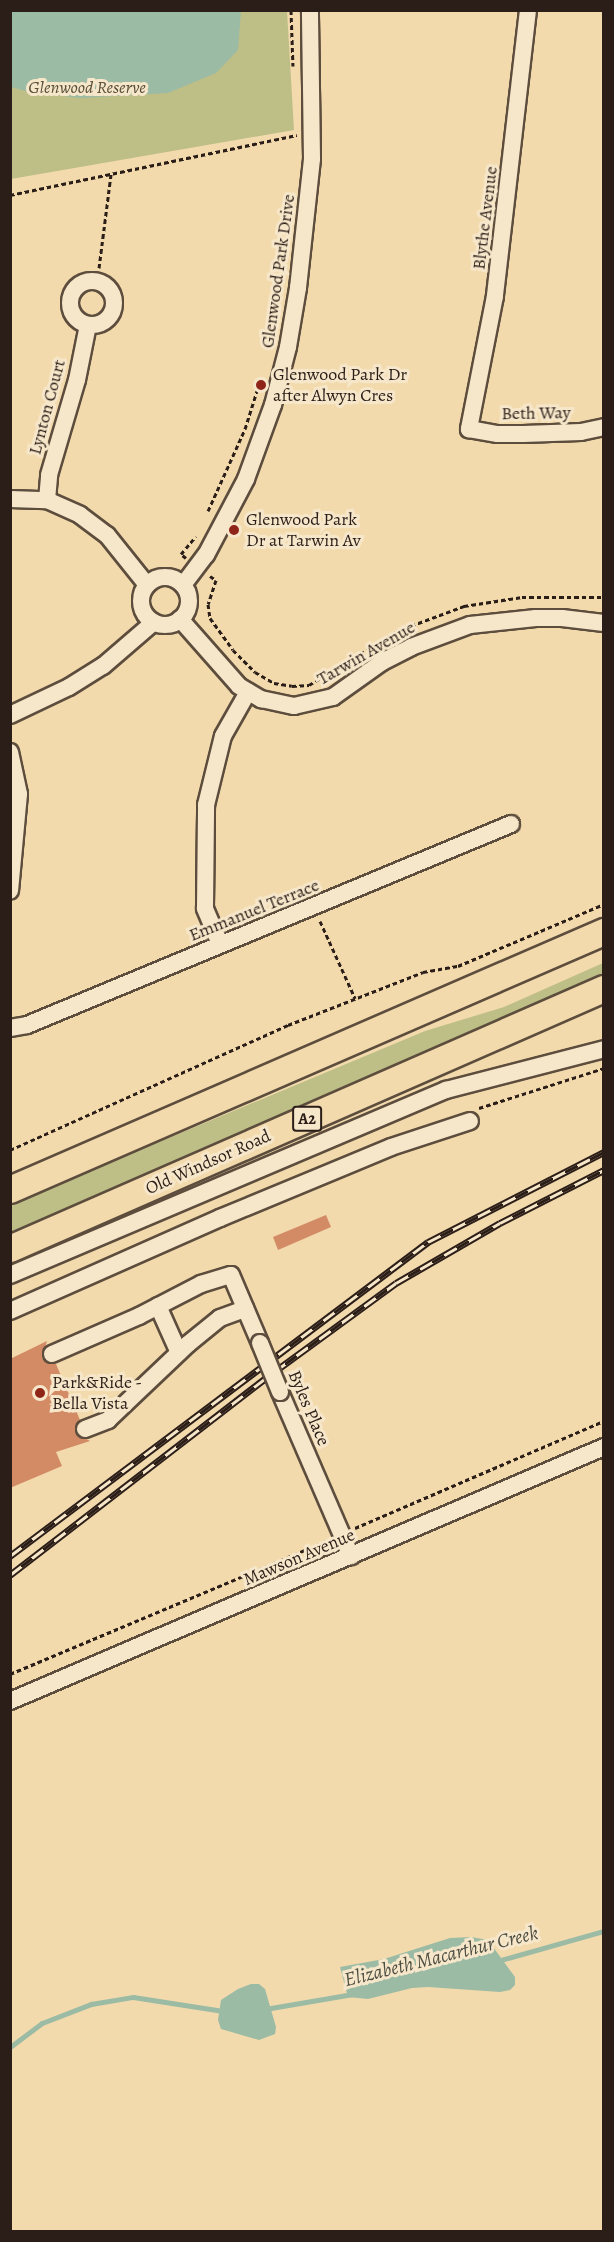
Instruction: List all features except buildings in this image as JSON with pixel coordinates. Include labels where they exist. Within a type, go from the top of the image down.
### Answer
[{"type":"highway","points":[[10,1190],[603,932]]},
{"type":"highway","name":"Old Windsor Road","points":[[10,1249],[603,988]]},
{"type":"street","name":"Glenwood Park Drive","points":[[183,585],[206,555],[234,503],[276,395],[288,347],[298,288],[313,133],[310,10]]},
{"type":"street","name":"Blythe Avenue","points":[[469,429],[495,296],[528,10]]},
{"type":"street","name":"Lynton Court","points":[[47,500],[49,475],[77,380],[88,325]]},
{"type":"street","name":"Beth Way","points":[[469,429],[498,434],[523,434],[581,432],[603,427]]},
{"type":"street","points":[[10,499],[47,500],[73,510],[98,527],[127,557],[147,585]]},
{"type":"street","points":[[161,577],[169,577],[183,585],[187,591],[188,607],[180,619],[168,625],[154,622],[144,612],[141,598],[147,585],[161,577]]},
{"type":"street","name":"Tarwin Avenue","points":[[180,619],[227,674],[248,692],[261,699],[286,705],[322,701],[411,647],[449,631],[490,621],[562,618],[603,623]]},
{"type":"street","points":[[10,715],[69,687],[103,666],[154,622]]},
{"type":"street","points":[[220,944],[205,908],[206,805],[223,736],[248,692]]},
{"type":"street","points":[[10,752],[19,794],[10,891]]},
{"type":"street","name":"Emmanuel Terrace","points":[[10,1028],[27,1025],[511,824]]},
{"type":"street","points":[[10,1275],[446,1090],[603,1049]]},
{"type":"street","points":[[10,1311],[391,1147],[470,1121]]},
{"type":"street","name":"Byles Place","points":[[158,1306],[201,1284],[231,1275],[351,1556]]},
{"type":"street","points":[[52,1354],[158,1306],[179,1353]]},
{"type":"street","points":[[85,1430],[108,1420],[220,1318],[245,1309]]},
{"type":"street","name":"Mawson Avenue","points":[[10,1701],[603,1447]]},
{"type":"path","points":[[291,10],[293,67]]},
{"type":"path","points":[[294,124],[294,147]]},
{"type":"path","points":[[10,195],[313,133]]},
{"type":"path","points":[[99,268],[111,174]]},
{"type":"path","points":[[278,297],[282,264]]},
{"type":"path","points":[[206,517],[245,429],[261,380]]},
{"type":"path","points":[[181,554],[197,535]]},
{"type":"path","points":[[216,580],[208,604],[210,618],[233,650],[255,672],[274,683],[292,686],[309,685],[397,631],[464,606],[522,597],[603,597]]},
{"type":"path","points":[[10,1150],[288,1025],[423,972],[458,966],[603,904]]},
{"type":"path","points":[[307,909],[312,924],[320,921],[354,998]]},
{"type":"path","points":[[10,1674],[603,1421]]},
{"type":"green space","name":"Glenwood Reserve","points":[[11,11],[287,11],[294,130],[11,179]]},
{"type":"green space","points":[[603,963],[603,978],[11,1233],[11,1204],[425,1031],[504,1007]]},
{"type":"water","points":[[10,11],[241,11],[238,50],[216,73],[168,93],[80,98],[29,92],[11,87]]},
{"type":"water","points":[[471,1937],[488,1940],[515,1977],[515,1985],[510,1990],[500,1992],[428,1987],[412,1988],[368,1999],[348,1997],[340,1967],[384,1959],[450,1938]]},
{"type":"water","points":[[251,1984],[259,1984],[265,1989],[276,2027],[275,2034],[259,2040],[221,2029],[218,2020],[221,2000]]},
{"type":"waterway","name":"Elizabeth Macarthur Creek","points":[[497,1961],[604,1931]]},
{"type":"waterway","name":"Elizabeth Macarthur Creek","points":[[265,2009],[353,1994]]},
{"type":"waterway","name":"Elizabeth Macarthur Creek","points":[[10,2047],[42,2023],[91,2004],[133,1997],[223,2011]]},
{"type":"railway","points":[[10,1556],[428,1242],[604,1152]]},
{"type":"railway","points":[[10,1575],[274,1372],[396,1283],[500,1223],[604,1170]]},
{"type":"place","name":"Glenwood Park Dr after Alwyn Cres","points":[[261,385]]},
{"type":"place","name":"Glenwood Park Dr at Tarwin Av","points":[[234,530]]},
{"type":"place","name":"Park&Ride - Bella Vista","points":[[40,1393]]}]
